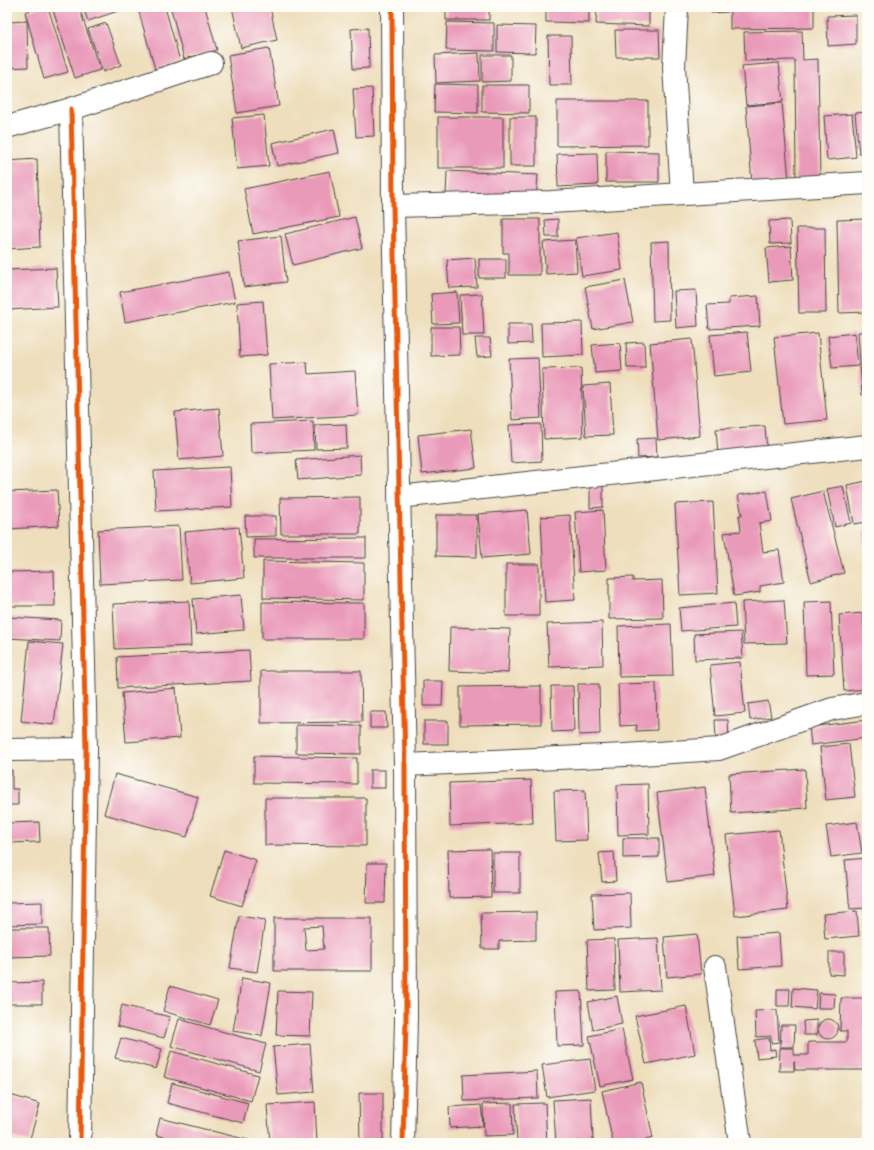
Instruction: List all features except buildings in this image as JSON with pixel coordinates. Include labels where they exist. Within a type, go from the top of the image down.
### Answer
[{"type":"street","points":[[392,7],[393,206],[405,765],[406,1020],[403,1143]]},
{"type":"street","points":[[677,7],[674,67],[682,194]]},
{"type":"street","points":[[7,127],[71,109],[211,63]]},
{"type":"street","points":[[71,109],[86,749],[80,1143]]},
{"type":"street","points":[[393,206],[551,202],[867,182]]},
{"type":"street","points":[[399,497],[867,446]]},
{"type":"street","points":[[405,765],[625,755],[719,748],[832,709],[867,703]]},
{"type":"street","points":[[7,750],[86,749]]},
{"type":"street","points":[[715,967],[740,1143]]},
{"type":"cycle path","points":[[392,7],[393,206],[405,765],[406,1020],[403,1143]]},
{"type":"cycle path","points":[[71,109],[86,749],[80,1143]]}]
